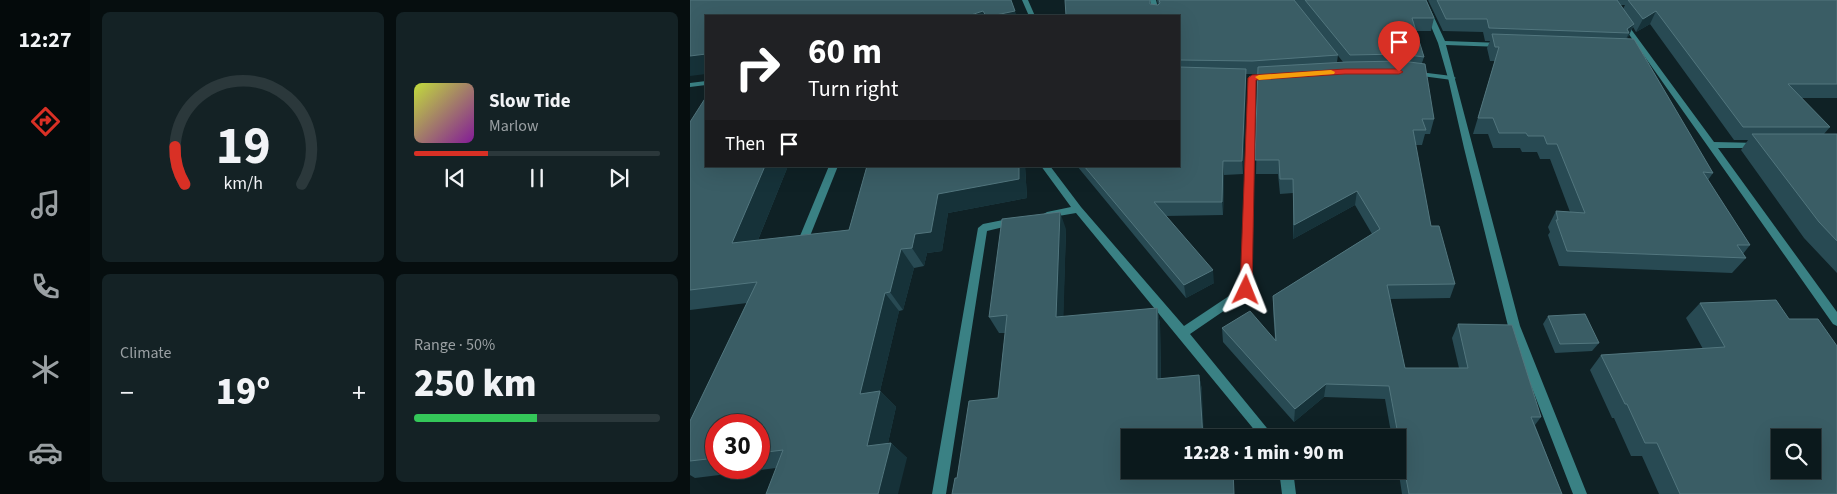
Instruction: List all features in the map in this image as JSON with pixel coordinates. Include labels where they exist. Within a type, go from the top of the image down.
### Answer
[{"type":"street","points":[[1026,0],[1032,15]]},
{"type":"street","points":[[1153,0],[1157,15]]},
{"type":"street","points":[[1424,0],[1442,43],[1452,78],[1514,326],[1580,494]]},
{"type":"street","points":[[1618,15],[1837,321]]},
{"type":"street","points":[[1442,43],[1509,45]]},
{"type":"street","points":[[1634,50],[1643,50]]},
{"type":"street","points":[[1408,72],[1452,78]]},
{"type":"street","points":[[1183,333],[1246,290],[1252,78]]},
{"type":"street","points":[[690,85],[705,83]]},
{"type":"street","points":[[1712,145],[1770,145]]},
{"type":"street","points":[[805,236],[834,167]]},
{"type":"street","points":[[1046,167],[1078,209],[1262,429]]},
{"type":"street","points":[[1040,217],[1078,209]]},
{"type":"street","points":[[939,494],[983,228],[1021,220]]},
{"type":"street","points":[[1287,479],[1289,494]]},
{"type":"building","points":[[690,0],[1011,0],[1015,11],[996,15],[985,15],[983,11],[971,15],[705,15],[705,54],[690,56]]},
{"type":"building","points":[[1065,0],[1150,0],[1150,4],[1158,5],[1160,3],[1159,0],[1294,0],[1338,55],[1252,61],[1180,60],[1180,15],[1066,15]]},
{"type":"building","points":[[1305,0],[1426,0],[1434,18],[1412,18],[1424,57],[1401,54],[1350,55]]},
{"type":"building","points":[[1437,0],[1617,0],[1634,24],[1627,29],[1629,33],[1489,28],[1487,19],[1446,19]]},
{"type":"building","points":[[1628,0],[1837,0],[1837,84],[1788,84],[1830,127],[1743,127],[1656,11],[1643,19]]},
{"type":"building","points":[[1492,34],[1634,39],[1713,173],[1703,172],[1750,245],[1737,245],[1746,258],[1567,251],[1556,220],[1558,220],[1556,211],[1585,213],[1557,144],[1547,144],[1544,136],[1528,136],[1526,133],[1499,133],[1493,118],[1478,118],[1499,47],[1495,47]]},
{"type":"building","points":[[1402,61],[1425,64],[1434,119],[1422,119],[1426,130],[1413,130],[1431,226],[1439,226],[1455,284],[1387,285],[1405,368],[1468,368],[1458,324],[1512,325],[1541,417],[1531,417],[1562,494],[1409,494],[1406,478],[1406,429],[1397,429],[1389,386],[1326,384],[1295,409],[1222,328],[1250,311],[1276,341],[1273,296],[1380,229],[1357,191],[1294,225],[1293,179],[1280,179],[1279,160],[1255,160],[1258,67]]},
{"type":"building","points":[[1180,67],[1246,69],[1242,161],[1223,161],[1222,202],[1154,202],[1213,270],[1184,285],[1085,167],[1180,167]]},
{"type":"building","points":[[705,99],[705,167],[765,167],[732,243],[849,230],[867,167],[1019,167],[1019,179],[938,194],[931,232],[915,234],[912,248],[901,249],[890,292],[885,293],[860,394],[880,391],[867,446],[891,443],[878,494],[766,494],[783,450],[770,452],[770,414],[705,414],[705,459],[690,461],[690,421],[757,282],[690,290],[690,122]]},
{"type":"building","points":[[1752,134],[1837,134],[1837,241],[1819,222]]},
{"type":"building","points":[[1060,212],[1056,317],[1157,308],[1157,379],[1199,375],[1202,429],[1121,429],[1121,479],[1233,479],[1234,494],[952,494],[955,478],[957,478],[969,401],[998,398],[1007,315],[989,317],[1002,219]]},
{"type":"building","points":[[1776,300],[1789,319],[1818,319],[1837,346],[1837,494],[1680,494],[1657,443],[1645,443],[1601,355],[1725,347],[1700,303]]},
{"type":"building","points":[[1585,314],[1599,343],[1560,344],[1548,316]]},
{"type":"slow traffic","points":[[1259,77],[1331,72]]},
{"type":"route","points":[[1246,290],[1252,78],[1345,72],[1399,72]]}]
